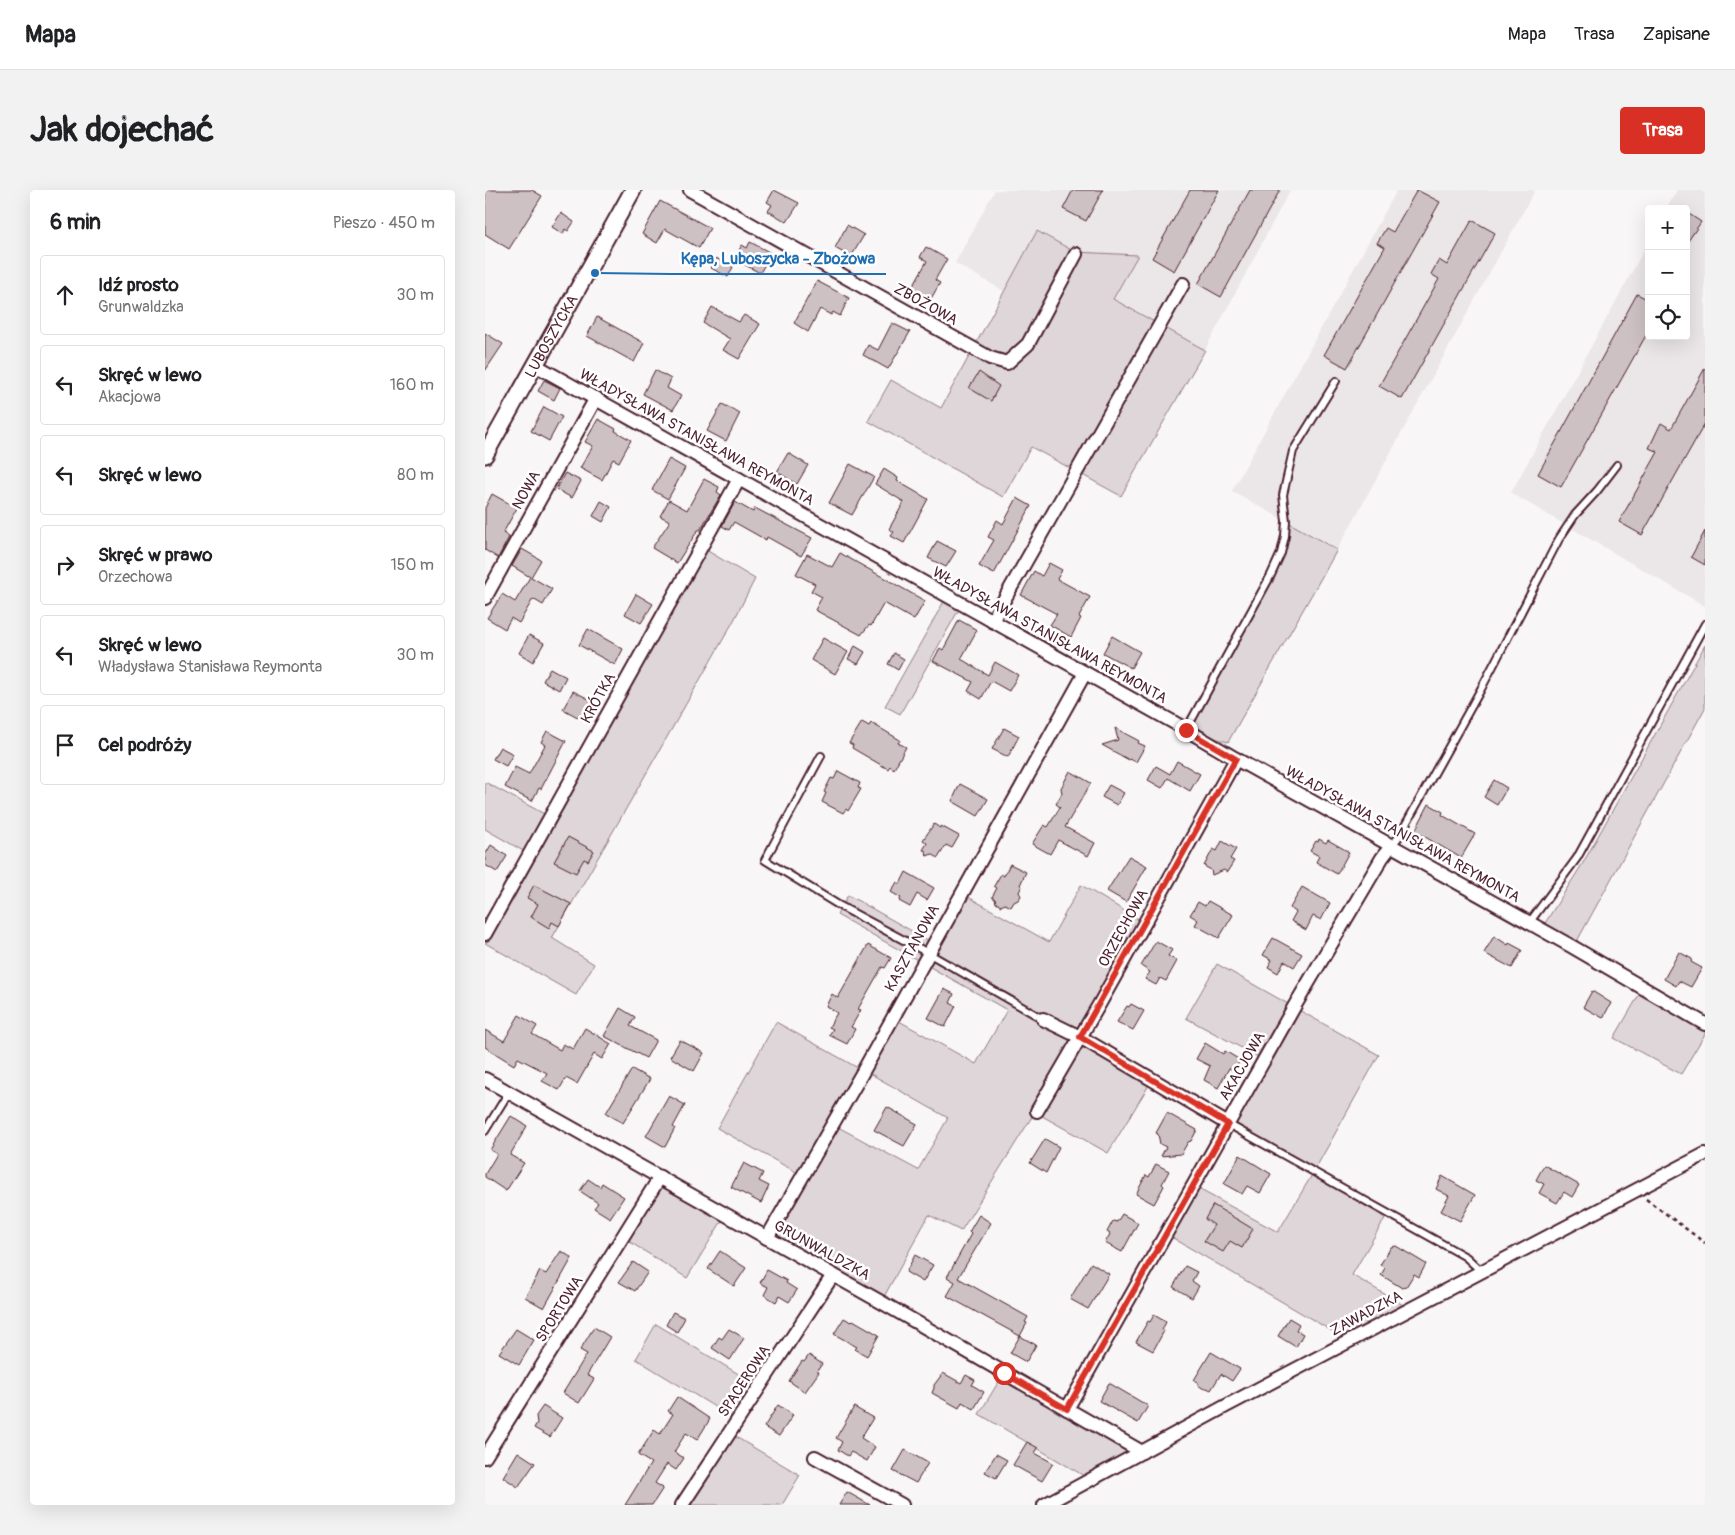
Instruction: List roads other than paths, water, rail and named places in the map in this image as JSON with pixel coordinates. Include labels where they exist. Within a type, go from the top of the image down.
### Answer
[{"type":"street","name":"ZBOŻOWA","points":[[689,190],[990,358],[1007,364],[1028,344],[1077,254]]},
{"type":"street","name":"LUBOSZYCKA","points":[[485,455],[630,191]]},
{"type":"street","points":[[992,621],[1183,284]]},
{"type":"street","name":"WŁADYSŁAWA STANISŁAWA REYMONTA","points":[[535,365],[597,398],[1705,1024]]},
{"type":"street","name":"NOWA","points":[[485,598],[597,398]]},
{"type":"street","name":"KRÓTKA","points":[[485,934],[739,479]]},
{"type":"street","name":"KASZTANOWA","points":[[767,1238],[861,1075],[1085,673]]},
{"type":"street","name":"ORZECHOWA","points":[[1037,1112],[1236,759]]},
{"type":"street","name":"AKACJOWA","points":[[1067,1409],[1294,1007],[1382,858],[1391,846]]},
{"type":"street","points":[[1043,1019],[1080,1037],[1228,1124]]},
{"type":"street","name":"GRUNWALDZKA","points":[[485,1079],[1142,1452]]},
{"type":"street","name":"ZAWADZKA","points":[[1044,1505],[1225,1406],[1705,1154]]},
{"type":"street","name":"SPORTOWA","points":[[485,1457],[660,1177]]},
{"type":"street","name":"SPACEROWA","points":[[682,1505],[833,1276]]},
{"type":"street","points":[[815,1457],[902,1505]]},
{"type":"lane","points":[[1186,730],[1271,575],[1281,553],[1286,521],[1283,495],[1293,451],[1336,381]]},
{"type":"lane","points":[[1391,846],[1481,689],[1559,539],[1575,515],[1617,465]]},
{"type":"lane","points":[[1529,923],[1577,858],[1705,624]]},
{"type":"lane","points":[[821,756],[765,860],[840,906],[1043,1019]]},
{"type":"lane","points":[[485,1131],[509,1092]]},
{"type":"lane","points":[[1228,1124],[1466,1257],[1481,1271]]},
{"type":"place","name":"Kępa, Luboszycka - Zbożowa","points":[[595,273]]}]
